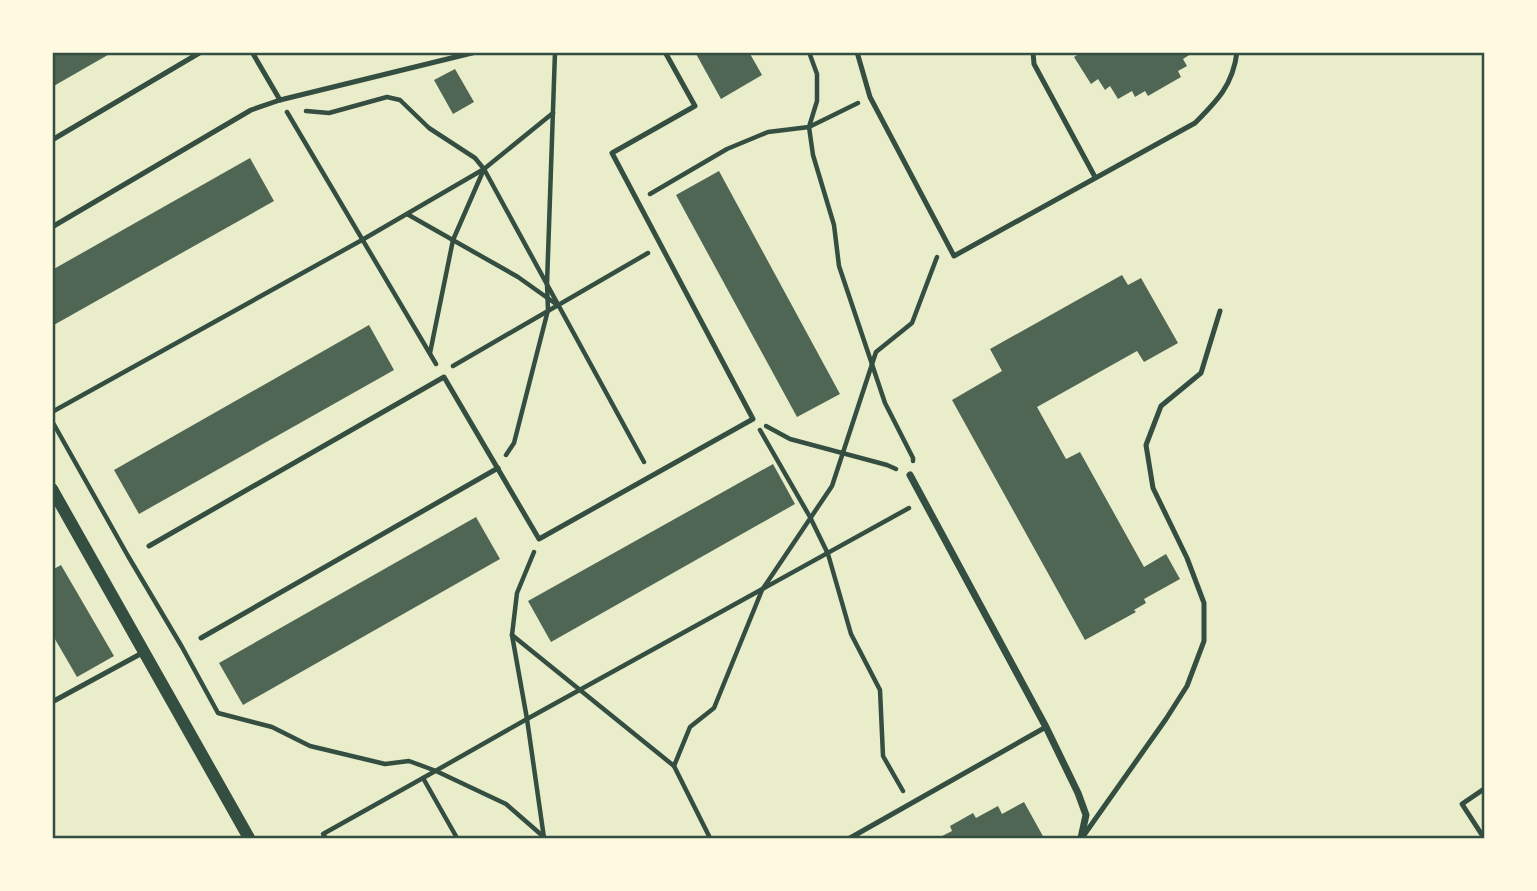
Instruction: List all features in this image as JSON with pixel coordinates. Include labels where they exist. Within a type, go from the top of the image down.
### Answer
[{"type":"street","points":[[910,475],[1046,727],[1078,793],[1086,815],[1081,838]]},
{"type":"street","points":[[52,489],[249,838]]},
{"type":"lane","points":[[52,140],[201,52]]},
{"type":"lane","points":[[252,52],[280,100]]},
{"type":"lane","points":[[52,227],[251,110],[280,100],[476,52]]},
{"type":"lane","points":[[149,546],[444,377],[540,539],[753,419],[612,153],[695,106],[665,52]]},
{"type":"lane","points":[[857,52],[870,97],[954,257],[1195,122],[1221,97],[1235,66],[1237,52]]},
{"type":"lane","points":[[1032,52],[1034,64],[1095,177]]},
{"type":"lane","points":[[1081,838],[1187,686],[1204,641],[1204,603],[1153,488],[1146,445],[1161,406],[1201,373],[1220,311]]},
{"type":"lane","points":[[201,638],[498,468]]},
{"type":"lane","points":[[52,702],[144,652]]},
{"type":"lane","points":[[850,838],[1046,727]]},
{"type":"lane","points":[[1484,838],[1462,804],[1485,789]]},
{"type":"path","points":[[498,468],[514,443],[548,310],[555,52]]},
{"type":"path","points":[[809,52],[817,74],[817,101],[809,127],[813,155],[834,225],[839,266],[885,403],[913,458],[910,475]]},
{"type":"path","points":[[280,100],[302,111],[321,114],[387,97],[400,100],[429,128],[475,158],[484,169],[651,476]]},
{"type":"path","points":[[637,201],[727,149],[768,132],[809,127],[870,97]]},
{"type":"path","points":[[280,100],[444,377],[453,365],[661,246]]},
{"type":"path","points":[[52,412],[484,169],[553,113]]},
{"type":"path","points":[[430,354],[453,240],[484,169]]},
{"type":"path","points":[[407,214],[517,277],[558,305]]},
{"type":"path","points":[[674,766],[690,727],[714,708],[762,590],[832,486],[871,363],[876,352],[912,323],[944,238]]},
{"type":"path","points":[[753,419],[790,439],[887,465]]},
{"type":"path","points":[[753,419],[810,517],[828,554],[851,634],[880,690],[883,757],[910,804]]},
{"type":"path","points":[[52,421],[218,713],[272,727],[310,746],[385,764],[409,761],[436,771],[506,804],[544,838]]},
{"type":"path","points":[[326,838],[323,834],[924,500]]},
{"type":"path","points":[[540,539],[517,593],[512,635],[544,838]]},
{"type":"path","points":[[512,635],[674,766],[710,838]]},
{"type":"path","points":[[423,778],[457,838]]},
{"type":"building","points":[[52,52],[113,52],[52,87]]},
{"type":"building","points":[[695,52],[749,52],[762,75],[721,99]]},
{"type":"building","points":[[1082,52],[1194,52],[1183,59],[1187,66],[1178,71],[1181,77],[1148,96],[1145,91],[1135,97],[1132,91],[1118,99],[1110,86],[1105,90],[1098,79],[1091,84],[1074,57]]},
{"type":"building","points":[[455,69],[474,102],[453,114],[434,80]]},
{"type":"building","points":[[250,158],[274,201],[52,326],[52,270]]},
{"type":"building","points":[[719,171],[840,394],[797,417],[676,195]]},
{"type":"building","points":[[1122,275],[1128,285],[1141,278],[1178,343],[1144,362],[1137,351],[1037,407],[1066,459],[1080,452],[1144,567],[1166,554],[1180,579],[1144,599],[1146,603],[1134,610],[1136,612],[1085,640],[952,400],[1002,371],[990,349]]},
{"type":"building","points":[[369,325],[394,370],[139,514],[114,470]]},
{"type":"building","points":[[773,464],[795,504],[551,642],[528,601]]},
{"type":"building","points":[[476,517],[500,559],[243,705],[219,663]]},
{"type":"building","points":[[61,565],[114,656],[77,677],[52,634],[52,570]]},
{"type":"building","points":[[1024,802],[1044,838],[938,838],[952,831],[950,826],[973,813],[976,818],[998,806],[1002,814]]}]
